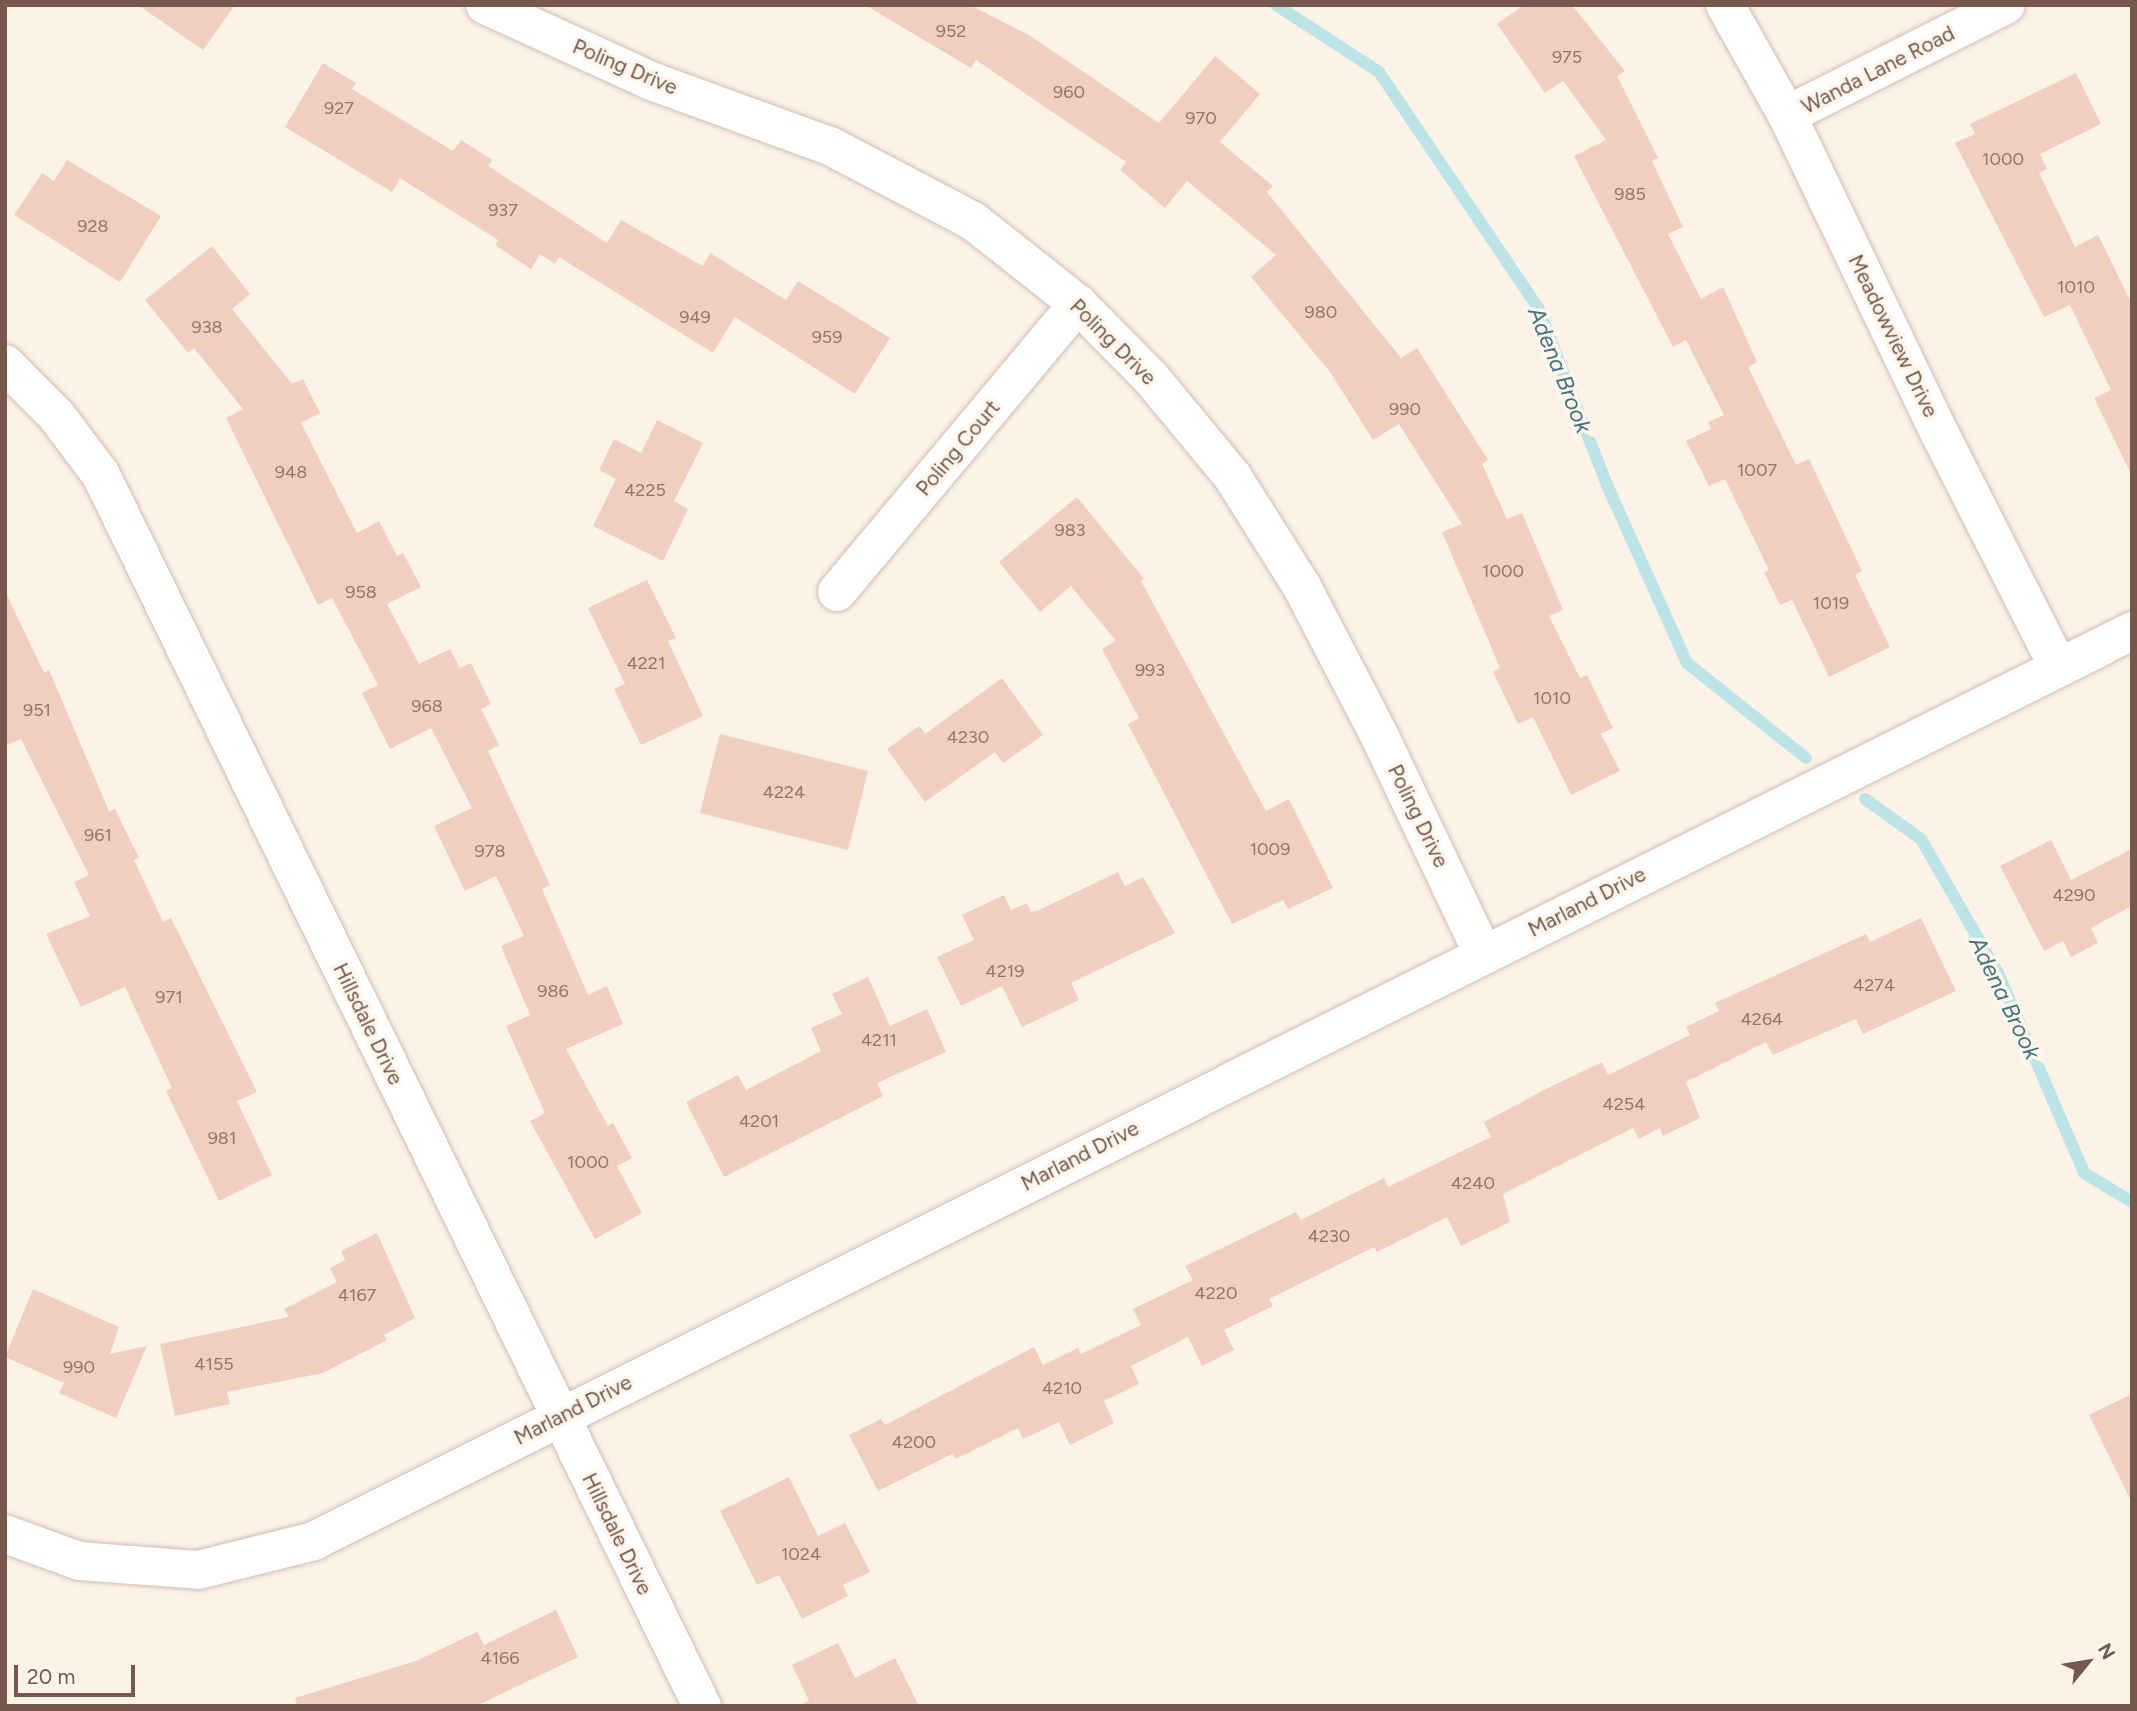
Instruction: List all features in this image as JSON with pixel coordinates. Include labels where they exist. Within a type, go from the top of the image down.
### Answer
[{"type":"street","name":"Poling Drive","points":[[485,5],[651,81],[830,146],[973,221],[1078,304],[1151,378],[1232,476],[1301,585],[1483,954]]},
{"type":"street","name":"Meadowview Drive","points":[[1726,5],[1787,115],[1940,434],[2058,667]]},
{"type":"street","name":"Wanda Lane Road","points":[[1787,115],[2006,5]]},
{"type":"street","name":"Poling Court","points":[[837,592],[1078,304]]},
{"type":"street","name":"Hillsdale Drive","points":[[5,363],[56,415],[102,475],[558,1416],[702,1706]]},
{"type":"street","name":"Marland Drive","points":[[5,1534],[79,1561],[198,1570],[314,1541],[558,1416],[2132,631]]},
{"type":"building","points":[[138,5],[235,5],[203,50]]},
{"type":"building","points":[[865,5],[970,5],[1029,35],[1159,123],[1215,56],[1260,94],[1220,142],[1273,186],[1267,192],[1401,358],[1417,348],[1488,460],[1482,464],[1507,519],[1522,513],[1563,610],[1549,616],[1580,678],[1587,675],[1613,728],[1601,734],[1620,771],[1571,795],[1533,717],[1518,724],[1493,672],[1500,668],[1442,532],[1462,524],[1399,424],[1373,440],[1330,372],[1251,277],[1276,255],[1187,181],[1165,208],[1120,170],[1126,162],[976,60],[971,68]]},
{"type":"building","points":[[1524,5],[1572,5],[1625,71],[1617,76],[1658,158],[1652,161],[1683,227],[1668,234],[1701,299],[1723,287],[1757,362],[1748,367],[1796,465],[1809,459],[1862,571],[1855,575],[1890,647],[1829,677],[1792,600],[1780,605],[1764,572],[1769,570],[1725,479],[1709,486],[1686,441],[1711,429],[1708,422],[1724,415],[1686,340],[1673,347],[1574,156],[1606,140],[1563,81],[1545,93],[1497,24]]},
{"type":"building","points":[[323,63],[356,83],[352,89],[453,151],[461,140],[492,160],[488,166],[607,243],[621,220],[703,266],[710,253],[786,300],[798,281],[890,338],[855,394],[735,317],[713,353],[559,257],[555,264],[540,254],[531,269],[495,245],[498,240],[400,178],[392,192],[285,127]]},
{"type":"building","points":[[2076,73],[2101,124],[2040,154],[2047,169],[2039,173],[2075,247],[2098,235],[2132,304],[2132,476],[2094,398],[2111,390],[2070,305],[2044,317],[1955,143],[1975,134],[1970,124]]},
{"type":"building","points":[[67,160],[161,216],[120,282],[14,215],[42,173],[54,181]]},
{"type":"building","points":[[212,246],[250,294],[232,309],[292,384],[303,379],[320,413],[301,423],[357,533],[379,521],[397,556],[403,553],[421,587],[387,604],[419,664],[450,649],[460,668],[471,663],[491,704],[481,709],[499,745],[488,751],[550,885],[542,889],[588,995],[607,986],[623,1024],[566,1049],[608,1126],[613,1123],[632,1158],[617,1166],[642,1213],[595,1239],[530,1121],[545,1113],[506,1026],[530,1015],[501,946],[524,936],[496,876],[465,891],[434,826],[472,808],[431,728],[390,749],[362,693],[378,685],[332,598],[318,605],[226,418],[243,409],[194,348],[188,353],[145,300]]},
{"type":"building","points":[[657,420],[703,443],[674,501],[688,509],[663,561],[593,526],[616,479],[599,470],[614,439],[641,453]]},
{"type":"building","points":[[1077,497],[1144,579],[1141,581],[1266,811],[1289,799],[1333,888],[1288,909],[1283,900],[1232,924],[1128,724],[1139,718],[1102,649],[1116,641],[1071,586],[1040,612],[999,562]]},
{"type":"building","points":[[647,580],[676,638],[668,641],[703,716],[641,745],[614,689],[625,684],[588,608]]},
{"type":"building","points":[[5,591],[44,673],[49,670],[109,811],[115,809],[139,858],[134,860],[163,922],[171,918],[257,1092],[237,1101],[272,1175],[219,1201],[166,1091],[172,1088],[125,987],[81,1007],[46,934],[90,916],[74,882],[89,875],[21,739],[5,746]]},
{"type":"building","points":[[1002,678],[1043,735],[1003,763],[995,752],[925,802],[887,749],[919,726],[925,734]]},
{"type":"building","points":[[720,734],[868,771],[848,850],[700,813]]},
{"type":"building","points":[[2051,840],[2071,880],[2132,849],[2132,906],[2091,928],[2098,943],[2071,957],[2063,941],[2044,951],[2000,866]]},
{"type":"building","points":[[1118,872],[1125,886],[1143,877],[1175,933],[1071,983],[1079,1000],[1022,1027],[1002,986],[961,1006],[937,957],[974,940],[962,915],[1004,895],[1011,910],[1027,903],[1031,912],[1037,911]]},
{"type":"building","points":[[1921,918],[1956,991],[1863,1034],[1856,1019],[1773,1055],[1766,1042],[1686,1082],[1700,1118],[1663,1136],[1660,1128],[1639,1139],[1633,1128],[1503,1194],[1510,1222],[1461,1246],[1447,1217],[1377,1252],[1374,1247],[1269,1299],[1273,1306],[1224,1330],[1234,1350],[1202,1366],[1188,1337],[1131,1366],[1139,1384],[1104,1401],[1114,1423],[1070,1445],[1059,1422],[1023,1439],[1018,1428],[956,1459],[952,1454],[878,1491],[849,1435],[881,1419],[885,1425],[1034,1347],[1043,1365],[1078,1348],[1081,1354],[1141,1325],[1133,1309],[1193,1280],[1185,1266],[1296,1212],[1301,1220],[1384,1178],[1388,1187],[1491,1137],[1484,1122],[1548,1088],[1602,1062],[1608,1075],[1690,1035],[1686,1027],[1719,1011],[1715,1003],[1866,934],[1870,942]]},
{"type":"building","points":[[868,977],[890,1026],[927,1009],[946,1052],[877,1083],[883,1096],[724,1177],[686,1102],[738,1075],[746,1090],[821,1051],[811,1028],[842,1014],[832,994]]},
{"type":"building","points":[[377,1233],[415,1318],[384,1335],[387,1340],[323,1373],[227,1392],[230,1404],[175,1416],[160,1344],[289,1317],[284,1309],[337,1282],[330,1268],[345,1260],[341,1251]]},
{"type":"building","points":[[33,1289],[119,1327],[110,1354],[147,1346],[116,1418],[59,1393],[64,1383],[5,1357]]},
{"type":"building","points":[[2132,1394],[2132,1503],[2089,1415]]},
{"type":"building","points":[[789,1477],[818,1536],[845,1523],[870,1572],[843,1585],[848,1596],[802,1619],[779,1575],[757,1585],[720,1511]]},
{"type":"building","points":[[556,1610],[578,1657],[476,1706],[297,1706],[295,1698],[416,1661],[477,1632],[484,1645]]},
{"type":"building","points":[[838,1643],[855,1678],[895,1658],[919,1706],[798,1706],[809,1701],[792,1665]]},
{"type":"waterway","name":"Adena Brook","points":[[1276,5],[1379,72],[1538,308],[1607,485],[1687,663],[1806,758]]},
{"type":"waterway","name":"Adena Brook","points":[[1865,799],[1921,839],[1998,973],[2084,1173],[2132,1202]]}]
